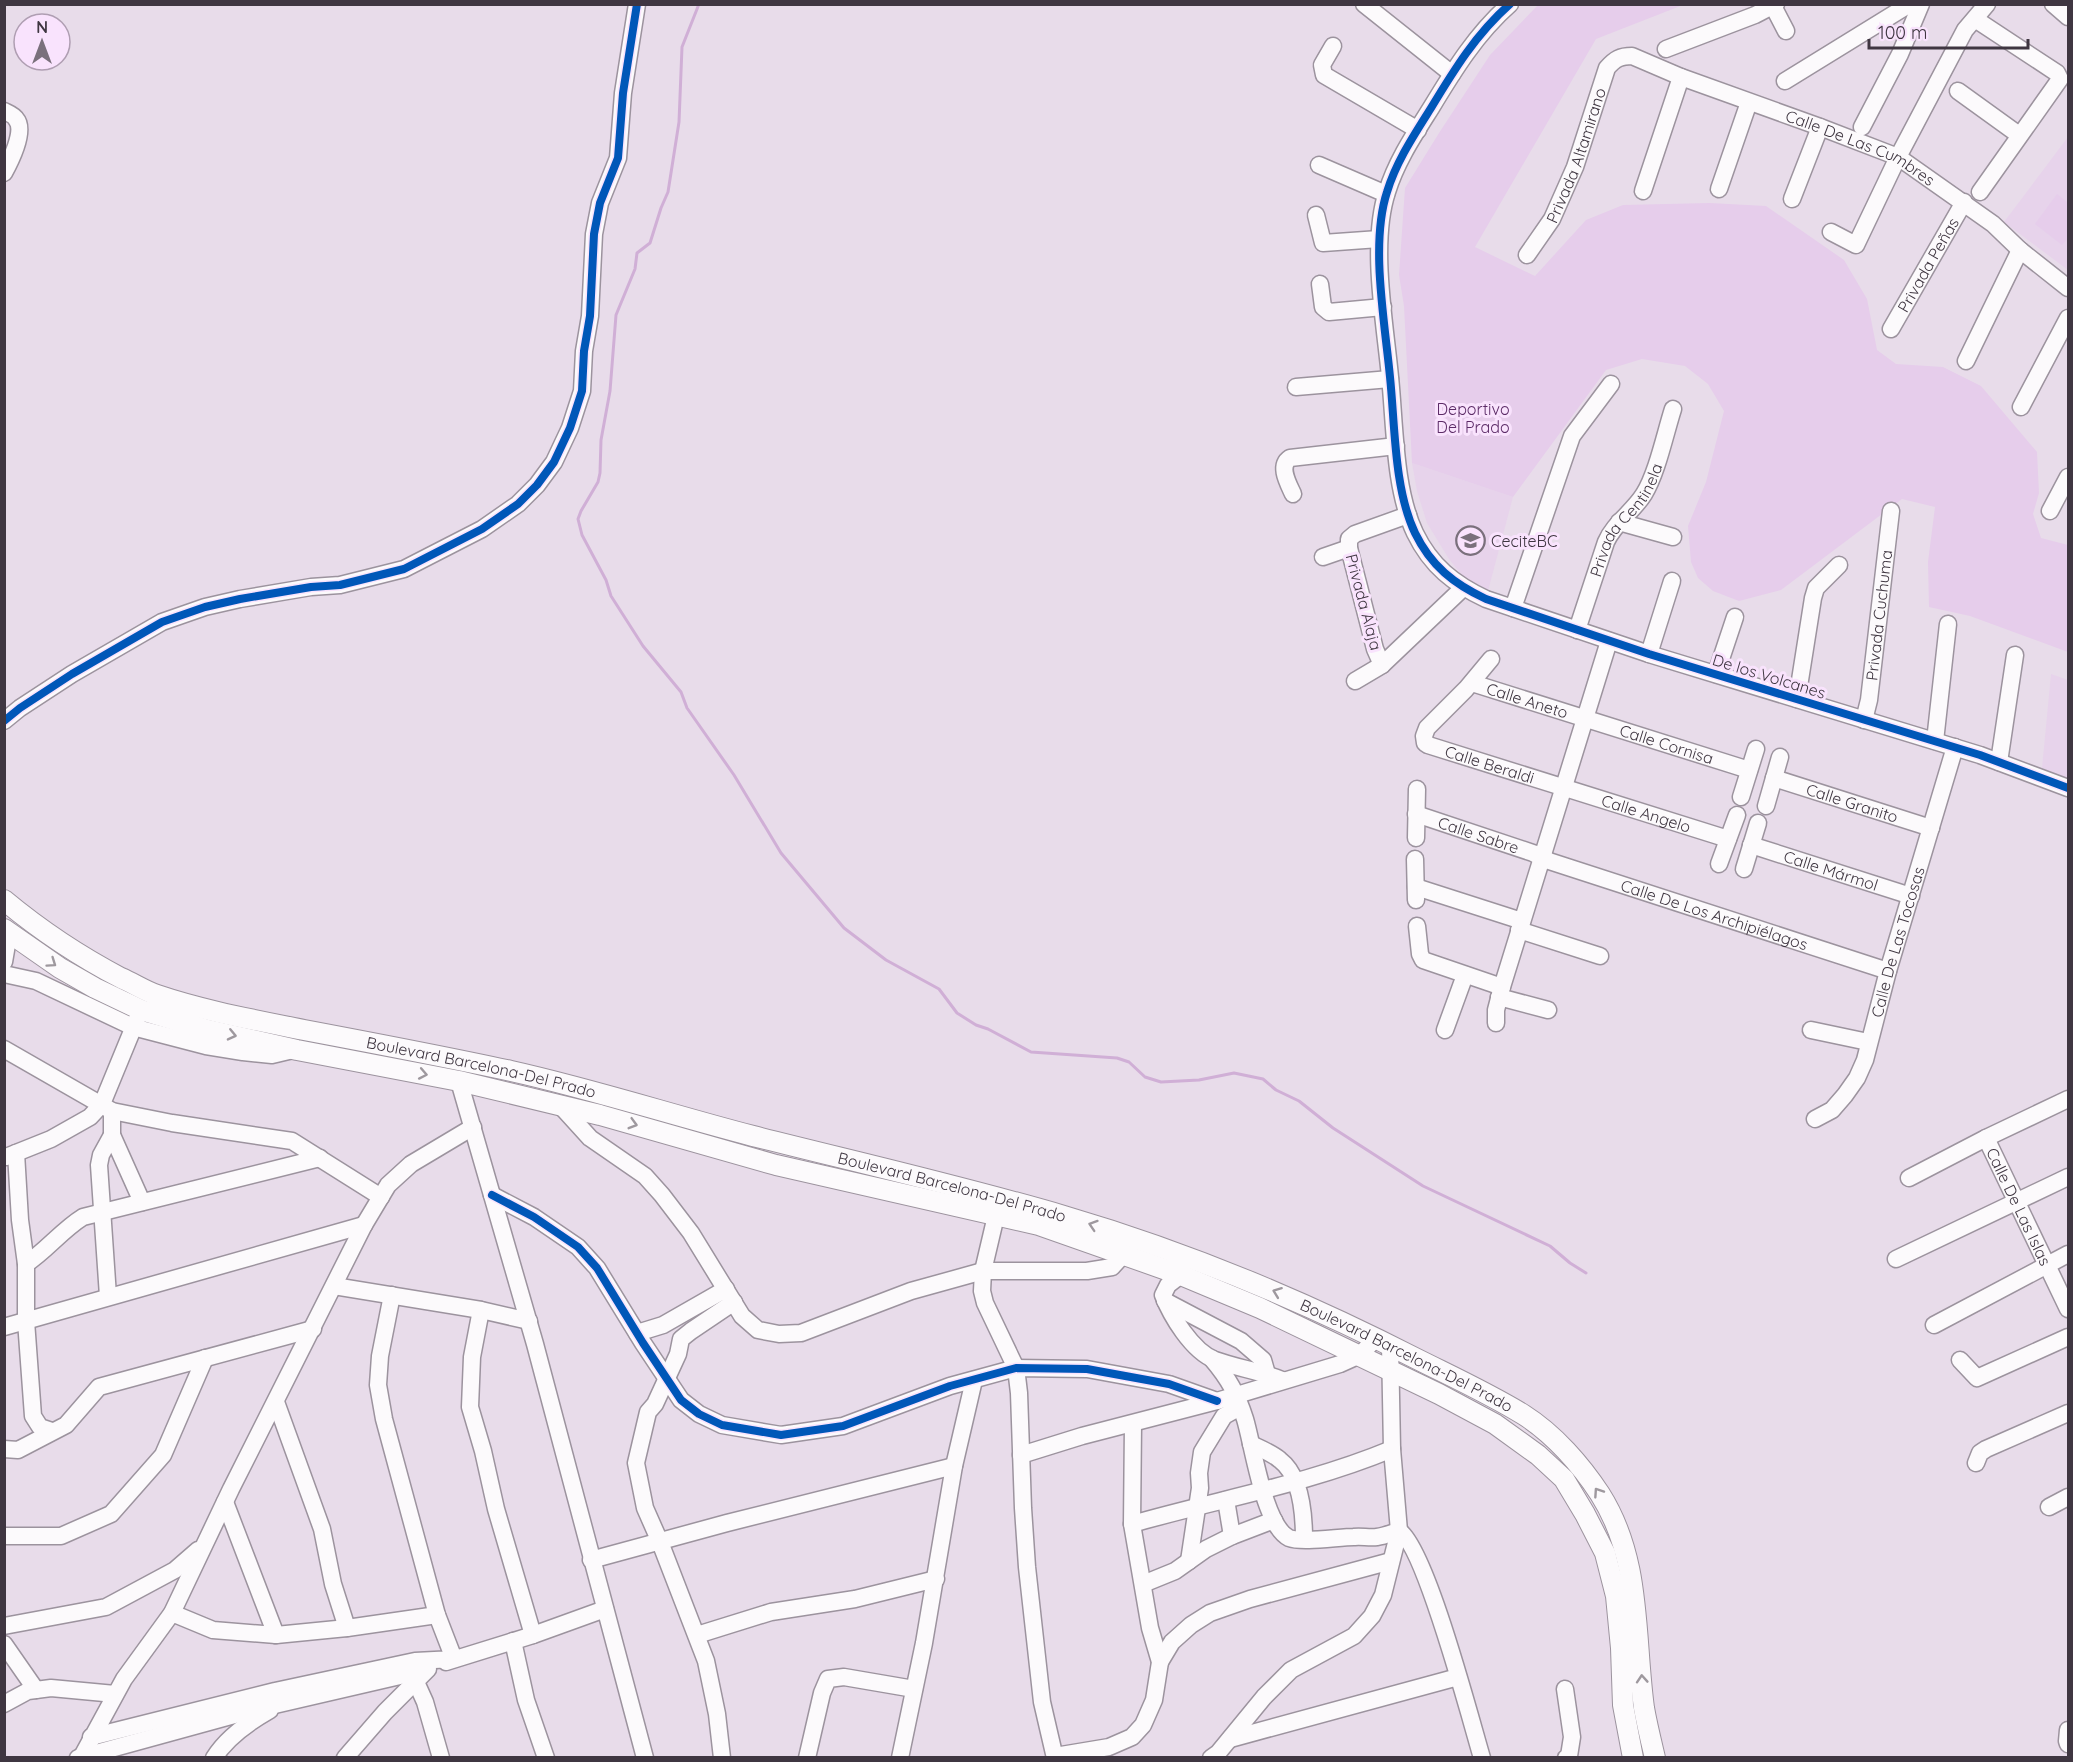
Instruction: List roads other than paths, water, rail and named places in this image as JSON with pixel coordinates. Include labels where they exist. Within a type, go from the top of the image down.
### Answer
[{"type":"main road","name":"Boulevard Barcelona-Del Prado","points":[[4,900],[70,949],[153,994],[261,1022],[462,1060],[564,1083],[997,1207],[1039,1225],[1181,1275],[1260,1308],[1360,1355],[1495,1424],[1538,1455],[1564,1479],[1605,1553],[1616,1596],[1623,1705],[1634,1758]]},
{"type":"main road","name":"Boulevard Barcelona-Del Prado","points":[[7,931],[60,968],[95,988],[137,1019],[208,1030],[297,1050],[459,1081],[600,1115],[776,1165],[997,1207],[1062,1215],[1188,1257],[1289,1296],[1383,1341],[1528,1417],[1559,1445],[1583,1471],[1602,1497],[1623,1539],[1631,1576],[1637,1616],[1644,1708],[1655,1758]]},
{"type":"main road","points":[[1623,1705],[1644,1708]]},
{"type":"street","points":[[4,721],[64,680],[162,622],[206,607],[240,599],[311,587],[340,585],[404,568],[482,529],[518,504],[537,485],[554,462],[570,428],[582,391],[584,351],[593,277],[594,234],[600,203],[618,158],[623,93],[637,4]]},
{"type":"street","points":[[1364,4],[1452,74]]},
{"type":"street","points":[[1785,81],[1910,4]]},
{"type":"street","points":[[1862,127],[1900,54],[1921,4]]},
{"type":"street","points":[[1831,232],[1856,245],[1898,157],[1965,30],[1987,4]]},
{"type":"street","points":[[2053,4],[2068,17]]},
{"type":"street","points":[[1666,49],[1755,15],[1774,5],[1786,31]]},
{"type":"street","name":"De los Volcanes","points":[[1504,6],[1473,41],[1402,157],[1386,194],[1379,239],[1396,446],[1408,514],[1424,548],[1438,567],[1463,588],[1513,608],[1649,654],[1955,747],[2068,788]]},
{"type":"street","points":[[1975,19],[2059,75],[2060,79],[1980,192]]},
{"type":"street","points":[[1333,46],[1322,65],[1324,75],[1418,129]]},
{"type":"street","name":"Calle De Las Cumbres","points":[[1623,56],[1632,56],[1681,77],[1820,126],[1898,157],[1993,224],[2020,250],[2068,288]]},
{"type":"street","name":"Privada Altamirano","points":[[1527,255],[1552,219],[1572,176],[1607,68],[1615,59],[1623,56]]},
{"type":"street","points":[[1643,191],[1681,77]]},
{"type":"street","points":[[1958,91],[2019,135]]},
{"type":"street","points":[[1719,189],[1749,102]]},
{"type":"street","points":[[4,111],[15,117],[19,124],[4,173]]},
{"type":"street","points":[[1792,199],[1820,126]]},
{"type":"street","points":[[1319,165],[1386,194]]},
{"type":"street","name":"Privada Peñas","points":[[1891,329],[1964,202]]},
{"type":"street","points":[[1316,215],[1323,243],[1379,239]]},
{"type":"street","points":[[1966,362],[2020,250]]},
{"type":"street","points":[[1320,284],[1323,307],[1329,312],[1383,307]]},
{"type":"street","points":[[2021,407],[2068,318]]},
{"type":"street","points":[[1296,387],[1390,379]]},
{"type":"street","points":[[1513,608],[1572,436],[1611,384]]},
{"type":"street","name":"Privada Centinela","points":[[1577,630],[1606,542],[1610,533],[1644,494],[1673,410]]},
{"type":"street","points":[[1293,494],[1285,474],[1285,462],[1290,458],[1396,446]]},
{"type":"street","points":[[2050,511],[2068,477]]},
{"type":"street","name":"Privada Cuchuma","points":[[1864,720],[1869,700],[1891,511]]},
{"type":"street","points":[[1323,557],[1349,543],[1355,534],[1408,514]]},
{"type":"street","points":[[1619,522],[1673,537]]},
{"type":"street","name":"Privada Alaja","points":[[1349,543],[1375,649],[1382,665]]},
{"type":"street","points":[[1797,699],[1816,588],[1839,565]]},
{"type":"street","points":[[1649,654],[1672,581]]},
{"type":"street","points":[[1355,681],[1382,665],[1463,588]]},
{"type":"street","points":[[1716,674],[1735,617]]},
{"type":"street","points":[[1935,741],[1948,624]]},
{"type":"street","points":[[1496,1023],[1500,992],[1609,641]]},
{"type":"street","points":[[1999,762],[2014,655]]},
{"type":"street","points":[[1472,683],[1491,659]]},
{"type":"street","name":"Calle Aneto","points":[[1472,683],[1585,719]]},
{"type":"street","name":"Calle Beraldi","points":[[1472,683],[1426,729],[1425,743],[1428,746],[1564,787]]},
{"type":"street","name":"Calle Cornisa","points":[[1585,719],[1749,770]]},
{"type":"street","name":"Calle De Las Tocosas","points":[[1815,1119],[1832,1110],[1845,1095],[1861,1069],[1888,970],[1955,747]]},
{"type":"street","points":[[1742,797],[1756,749]]},
{"type":"street","points":[[1766,806],[1780,757]]},
{"type":"street","name":"Calle Granito","points":[[1774,778],[1931,828]]},
{"type":"street","name":"Calle Angelo","points":[[1564,787],[1728,839]]},
{"type":"street","points":[[1416,789],[1416,838]]},
{"type":"street","name":"Calle Sabre","points":[[1416,814],[1542,857]]},
{"type":"street","points":[[1719,864],[1737,815]]},
{"type":"street","points":[[1744,869],[1758,823]]},
{"type":"street","name":"Calle Mármol","points":[[1751,845],[1911,896]]},
{"type":"street","name":"Calle De Los Archipiélagos","points":[[1542,857],[1888,970]]},
{"type":"street","points":[[1415,859],[1416,894],[1521,925],[1600,956]]},
{"type":"street","points":[[1417,926],[1419,954],[1423,960],[1548,1010]]},
{"type":"street","points":[[7,931],[6,971],[137,1019],[107,1108],[112,1135],[142,1202]]},
{"type":"street","points":[[1444,1030],[1465,975]]},
{"type":"street","points":[[1811,1030],[1868,1042]]},
{"type":"street","points":[[4,1049],[107,1108],[172,1123],[292,1141],[381,1197]]},
{"type":"street","points":[[459,1081],[529,1322],[645,1758]]},
{"type":"street","points":[[1909,1178],[2068,1099]]},
{"type":"street","points":[[560,1105],[590,1138],[645,1176],[662,1194],[691,1233],[742,1316],[758,1330],[778,1334],[801,1333],[911,1292],[983,1271],[1087,1271],[1112,1267],[1123,1255]]},
{"type":"street","points":[[52,1431],[40,1427],[33,1416],[26,1322],[26,1264],[12,1222],[10,1155],[51,1139],[107,1108]]},
{"type":"street","points":[[590,1138],[600,1115]]},
{"type":"street","points":[[80,1757],[115,1694],[172,1613],[364,1225],[388,1185],[411,1164],[473,1127]]},
{"type":"street","points":[[108,1296],[99,1165],[100,1155],[112,1135]]},
{"type":"street","name":"Calle De Las Islas","points":[[1986,1138],[2068,1309]]},
{"type":"street","points":[[26,1264],[37,1257],[69,1226],[83,1217],[320,1158]]},
{"type":"street","points":[[1896,1259],[2068,1177]]},
{"type":"street","points":[[492,1195],[534,1217],[578,1248],[597,1268],[681,1400],[699,1414],[722,1425],[781,1435],[843,1426],[950,1386],[1016,1368],[1087,1369],[1168,1384],[1217,1401]]},
{"type":"street","points":[[997,1207],[983,1271],[982,1291],[985,1303],[1016,1368],[1027,1567],[1035,1648],[1042,1702],[1055,1757],[1109,1747],[1132,1737],[1150,1713],[1160,1662],[1172,1642],[1191,1625],[1210,1613],[1250,1599],[1391,1561]]},
{"type":"street","points":[[4,1327],[364,1225]]},
{"type":"street","points":[[1934,1325],[2068,1254]]},
{"type":"street","points":[[1181,1275],[1164,1289],[1165,1302],[1178,1327],[1227,1376],[1238,1401],[1262,1490],[1274,1520],[1283,1533],[1289,1538],[1304,1539],[1376,1537],[1399,1531],[1404,1534],[1421,1564],[1482,1758]]},
{"type":"street","points":[[334,1286],[481,1310],[529,1322]]},
{"type":"street","points":[[392,1295],[380,1356],[378,1385],[384,1419],[437,1615],[454,1659]]},
{"type":"street","points":[[637,1333],[663,1325],[730,1296]]},
{"type":"street","points":[[722,1758],[708,1672],[697,1635],[645,1508],[636,1463],[648,1412],[655,1404],[678,1354],[681,1340],[730,1296]]},
{"type":"street","points":[[1165,1302],[1241,1341],[1263,1360],[1275,1377]]},
{"type":"street","points":[[481,1310],[472,1357],[470,1407],[496,1509],[533,1635]]},
{"type":"street","points":[[4,1449],[18,1450],[66,1425],[99,1387],[313,1329]]},
{"type":"street","points":[[1960,1360],[1977,1378],[2068,1337]]},
{"type":"street","points":[[1211,1758],[1218,1753],[1264,1697],[1291,1670],[1354,1636],[1372,1616],[1383,1595],[1399,1531],[1392,1449],[1390,1370],[1383,1341],[1360,1355],[1316,1372],[1275,1377],[1212,1359]]},
{"type":"street","points":[[4,1536],[61,1536],[111,1514],[163,1455],[205,1358]]},
{"type":"street","points":[[1189,1561],[1200,1488],[1199,1473],[1202,1452],[1224,1416],[1238,1401],[1275,1377]]},
{"type":"street","points":[[900,1758],[936,1579],[954,1466],[974,1380]]},
{"type":"street","points":[[1021,1455],[1082,1436],[1217,1401],[1238,1401]]},
{"type":"street","points":[[276,1402],[322,1528],[333,1584],[347,1628]]},
{"type":"street","points":[[1976,1463],[1980,1453],[1986,1449],[2068,1413]]},
{"type":"street","points":[[1133,1424],[1132,1524],[1150,1628],[1160,1662]]},
{"type":"street","points":[[1251,1444],[1282,1461],[1295,1482],[1304,1523],[1304,1539]]},
{"type":"street","points":[[1132,1524],[1197,1505],[1295,1482],[1360,1462],[1392,1449]]},
{"type":"street","points":[[591,1560],[728,1522],[954,1466]]},
{"type":"street","points":[[2049,1507],[2068,1497]]},
{"type":"street","points":[[1226,1500],[1232,1536]]},
{"type":"street","points":[[225,1502],[276,1635]]},
{"type":"street","points":[[1143,1584],[1175,1571],[1206,1549],[1232,1536],[1274,1520]]},
{"type":"street","points":[[4,1626],[106,1606],[175,1570],[204,1545]]},
{"type":"street","points":[[697,1635],[771,1612],[855,1599],[936,1579]]},
{"type":"street","points":[[80,1757],[287,1701],[428,1669],[604,1609]]},
{"type":"street","points":[[172,1613],[213,1630],[276,1635],[347,1628],[437,1615]]},
{"type":"street","points":[[513,1641],[526,1700],[546,1758]]},
{"type":"street","points":[[4,1644],[36,1690]]},
{"type":"street","points":[[91,1737],[287,1688],[414,1661],[454,1659]]},
{"type":"street","points":[[345,1758],[428,1669]]},
{"type":"street","points":[[807,1758],[822,1693],[828,1679],[844,1677],[914,1689]]},
{"type":"street","points":[[1230,1739],[1458,1677]]},
{"type":"street","points":[[416,1682],[425,1702],[441,1758]]},
{"type":"street","points":[[4,1704],[28,1691],[51,1688],[115,1694]]},
{"type":"street","points":[[1565,1689],[1572,1737],[1569,1756],[1566,1758]]},
{"type":"street","points":[[214,1758],[244,1726],[287,1701]]},
{"type":"street","points":[[2068,1730],[2068,1744]]},
{"type":"waterway","points":[[699,4],[682,47],[679,122],[668,192],[650,243],[637,253],[635,269],[616,315],[610,391],[601,440],[600,473],[598,482],[578,519],[582,535],[606,580],[611,596],[643,646],[681,692],[687,708],[734,775],[781,853],[844,928],[886,960],[939,989],[957,1013],[976,1025],[1031,1052],[1117,1058],[1129,1062],[1145,1077],[1161,1082],[1199,1080],[1234,1073],[1263,1079],[1276,1090],[1299,1101],[1333,1128],[1423,1186],[1550,1246],[1586,1273]]},
{"type":"place","name":"CeciteBC","points":[[1470,541]]},
{"type":"park label","name":"Deportivo Del Prado","points":[[1473,418]]}]
